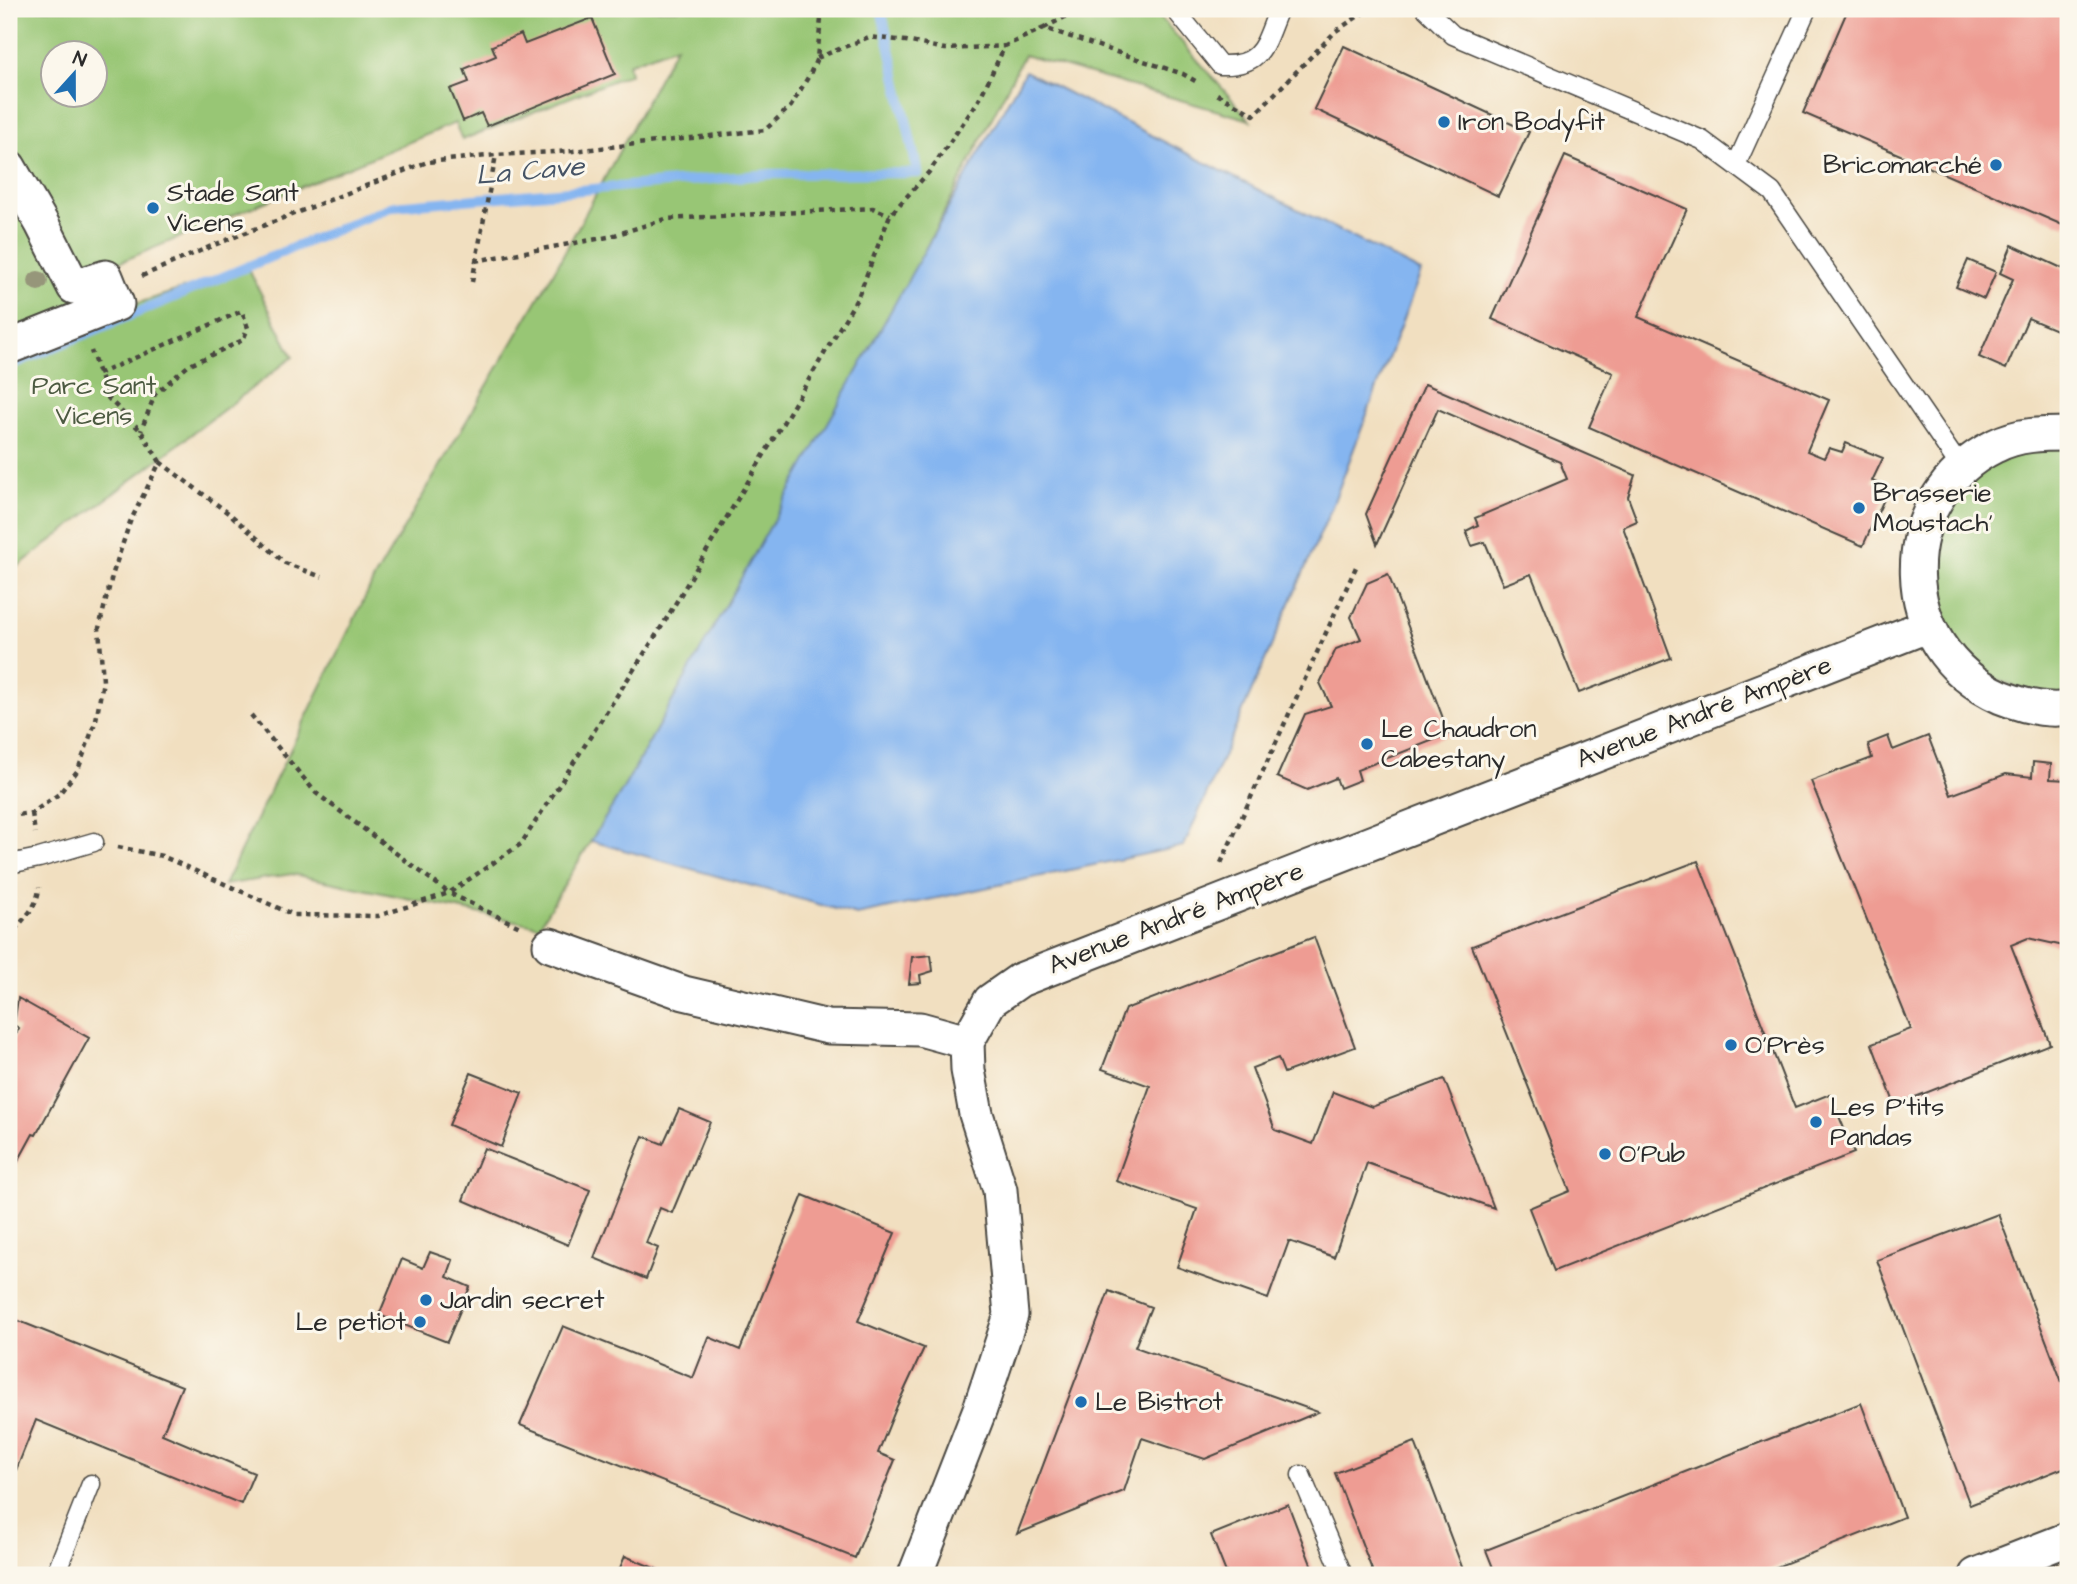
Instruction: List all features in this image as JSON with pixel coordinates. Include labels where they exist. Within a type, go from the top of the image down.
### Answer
[{"type":"street","points":[[9,167],[74,287],[106,277],[117,304],[9,347]]},
{"type":"street","points":[[2068,434],[2036,433],[1996,445],[1961,468],[1934,502],[1919,541],[1916,584],[1927,626],[1949,661],[1981,688],[2019,705],[2068,708]]},
{"type":"street","name":"Avenue André Ampère","points":[[967,1042],[990,1001],[1020,980],[1927,626]]},
{"type":"street","points":[[550,945],[684,993],[802,1021],[828,1027],[920,1029],[967,1042],[968,1070],[976,1114],[1000,1190],[1011,1315],[981,1409],[915,1575]]},
{"type":"street","points":[[1976,1575],[2068,1539]]},
{"type":"lane","points":[[1177,10],[1220,65],[1237,66],[1252,60],[1261,51],[1279,9]]},
{"type":"lane","points":[[1426,9],[1453,35],[1702,140],[1772,192],[1961,468]]},
{"type":"lane","points":[[1736,165],[1807,9]]},
{"type":"lane","points":[[9,863],[39,858],[94,842]]},
{"type":"lane","points":[[1301,1475],[1343,1575]]},
{"type":"lane","points":[[55,1575],[91,1484]]},
{"type":"path","points":[[111,290],[214,245],[427,162],[573,151],[765,130],[792,106],[817,58],[822,9]]},
{"type":"path","points":[[817,58],[869,37],[945,49],[1005,46],[1080,9]]},
{"type":"path","points":[[1044,28],[1183,74],[1254,115],[1336,31],[1369,9]]},
{"type":"path","points":[[94,842],[162,856],[294,915],[378,915],[449,893],[522,844],[662,626],[858,297],[890,215],[929,172],[979,100],[1005,46]]},
{"type":"path","points":[[472,282],[496,155]]},
{"type":"path","points":[[475,261],[608,237],[666,219],[873,208],[890,215]]},
{"type":"path","points":[[98,374],[242,311],[248,328],[243,340],[188,366],[155,394],[141,431]]},
{"type":"path","points":[[90,349],[108,398],[141,431],[160,461],[231,515],[285,562],[322,577]]},
{"type":"path","points":[[9,816],[32,813],[59,794],[78,770],[96,720],[103,681],[99,628],[112,576],[130,522],[160,461]]},
{"type":"path","points":[[1201,908],[1356,567]]},
{"type":"path","points":[[251,715],[316,793],[449,893],[518,925],[550,945]]},
{"type":"green space","name":"Parc Sant Vicens","points":[[9,9],[1153,9],[1250,120],[1024,55],[908,283],[623,789],[539,926],[292,874],[224,885],[374,579],[556,268],[676,46],[628,64],[630,74],[462,140],[455,123],[84,277],[98,316],[248,268],[293,357],[9,573]]},
{"type":"green space","points":[[2068,434],[2068,708],[1949,661],[1919,541],[1961,468]]},
{"type":"water","points":[[1025,71],[1421,272],[1331,509],[1184,846],[857,915],[591,841],[623,789]]},
{"type":"building","name":"Bricomarché","points":[[1848,9],[2068,9],[2068,223],[2066,222],[2065,226],[1803,113]]},
{"type":"building","points":[[592,18],[615,74],[487,126],[481,113],[463,121],[450,89],[469,82],[464,69],[496,56],[492,46],[521,34],[525,44]]},
{"type":"building","points":[[1344,46],[1529,132],[1498,196],[1314,109]]},
{"type":"building","points":[[1565,156],[1687,209],[1638,317],[1829,400],[1807,451],[1824,458],[1829,448],[1842,452],[1846,443],[1883,458],[1872,481],[1889,488],[1863,546],[1589,427],[1613,373],[1492,319]]},
{"type":"building","points":[[2012,245],[2068,271],[2068,335],[2028,318],[2006,369],[1979,357],[2013,279],[2000,273]]},
{"type":"building","points":[[1968,260],[1996,272],[1984,299],[1956,287]]},
{"type":"building","points":[[1425,384],[1635,475],[1628,497],[1637,521],[1623,527],[1671,658],[1579,693],[1531,574],[1503,585],[1485,542],[1472,546],[1466,531],[1478,525],[1475,518],[1567,479],[1560,462],[1438,409],[1377,544],[1366,514]]},
{"type":"building","points":[[1388,574],[1449,734],[1357,770],[1360,780],[1340,788],[1336,778],[1307,790],[1277,777],[1305,714],[1331,706],[1320,683],[1336,649],[1361,639],[1351,617],[1367,583]]},
{"type":"building","points":[[1888,736],[1893,750],[1928,736],[1951,795],[2006,774],[2032,777],[2033,762],[2051,764],[2050,779],[2068,780],[2068,947],[2028,938],[2011,945],[2050,1044],[1895,1105],[1872,1044],[1911,1029],[1811,781],[1872,758],[1868,744]]},
{"type":"building","points":[[1698,861],[1795,1108],[1830,1094],[1854,1153],[1554,1271],[1529,1208],[1570,1191],[1472,946]]},
{"type":"building","points":[[1314,937],[1355,1047],[1284,1073],[1278,1058],[1252,1068],[1275,1130],[1313,1144],[1333,1092],[1372,1107],[1444,1079],[1494,1208],[1367,1163],[1334,1257],[1289,1241],[1268,1299],[1177,1267],[1197,1209],[1116,1181],[1150,1086],[1102,1069],[1125,1009]]},
{"type":"building","points":[[931,955],[933,971],[920,975],[921,983],[909,984],[912,957]]},
{"type":"building","points":[[18,998],[89,1038],[36,1135],[33,1134],[9,1178],[9,1047],[19,1028],[14,1025]]},
{"type":"building","points":[[471,1073],[522,1093],[501,1147],[449,1125]]},
{"type":"building","points":[[679,1109],[710,1122],[672,1213],[660,1208],[646,1243],[658,1248],[646,1279],[594,1258],[643,1136],[663,1144]]},
{"type":"building","points":[[484,1148],[590,1190],[568,1245],[463,1200]]},
{"type":"building","points":[[803,1195],[895,1233],[858,1321],[924,1348],[878,1453],[895,1460],[855,1558],[520,1425],[563,1326],[693,1378],[709,1337],[740,1350]]},
{"type":"building","points":[[1998,1214],[2068,1398],[2068,1466],[1970,1505],[1877,1260]]},
{"type":"building","points":[[430,1252],[453,1260],[447,1277],[470,1287],[447,1342],[379,1315],[402,1259],[423,1268]]},
{"type":"building","points":[[1109,1291],[1151,1307],[1135,1347],[1318,1412],[1205,1459],[1142,1438],[1124,1491],[1017,1534]]},
{"type":"building","points":[[9,1317],[182,1386],[162,1434],[254,1473],[241,1504],[36,1420],[9,1488]]},
{"type":"building","points":[[1861,1403],[1904,1517],[1756,1575],[1496,1575],[1486,1550]]},
{"type":"building","points":[[1415,1442],[1465,1575],[1374,1575],[1335,1473]]},
{"type":"building","points":[[1288,1504],[1315,1575],[1227,1575],[1211,1535]]},
{"type":"building","points":[[625,1556],[671,1575],[617,1575]]},
{"type":"waterway","name":"La Cave","points":[[9,366],[393,206],[771,174],[918,173],[881,9]]},
{"type":"place","name":"Iron Bodyfit","points":[[1444,122]]},
{"type":"place","name":"Bricomarché","points":[[1996,165]]},
{"type":"place","name":"Stade Sant Vicens","points":[[153,208]]},
{"type":"place","name":"Brasserie Moustach'","points":[[1859,508]]},
{"type":"place","name":"Le Chaudron Cabestany","points":[[1367,744]]},
{"type":"place","name":"O'Près","points":[[1731,1045]]},
{"type":"place","name":"Les P'tits Pandas","points":[[1816,1122]]},
{"type":"place","name":"O'Pub","points":[[1605,1154]]},
{"type":"place","name":"Jardin secret","points":[[426,1300]]},
{"type":"place","name":"Le petiot","points":[[420,1322]]},
{"type":"place","name":"Le Bistrot","points":[[1081,1402]]}]
